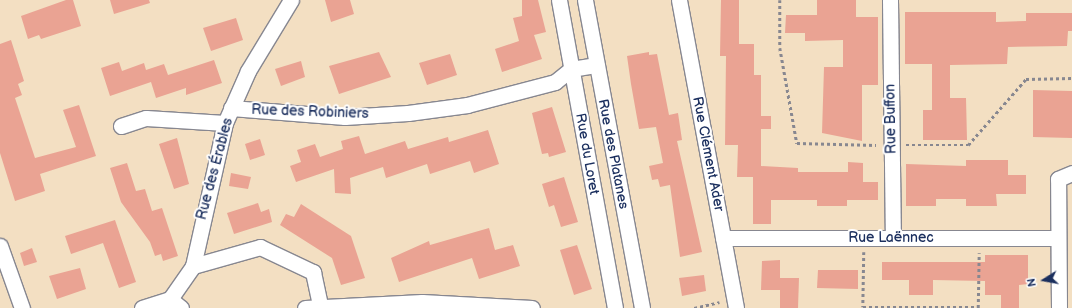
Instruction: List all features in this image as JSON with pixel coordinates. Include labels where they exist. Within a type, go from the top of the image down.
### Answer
[{"type":"street","name":"Rue des Érables","points":[[176,303],[193,266],[225,123],[248,71],[291,0]]},
{"type":"street","name":"Rue du Loret","points":[[559,0],[615,308]]},
{"type":"street","name":"Rue des Platanes","points":[[585,0],[642,308]]},
{"type":"street","name":"Rue Clément Ader","points":[[679,0],[736,308]]},
{"type":"street","name":"Rue Buffon","points":[[890,0],[893,238]]},
{"type":"street","name":"Rue des Robiniers","points":[[232,108],[345,117],[408,113],[467,105],[547,84],[571,69],[597,65]]},
{"type":"street","points":[[121,126],[146,118],[225,123]]},
{"type":"street","points":[[1059,308],[1066,289],[1058,238],[1058,179],[1072,173]]},
{"type":"street","name":"Rue Laënnec","points":[[723,238],[1058,238]]},
{"type":"street","points":[[0,246],[22,308]]},
{"type":"street","points":[[193,266],[260,247],[313,272],[312,307],[422,302],[532,308]]},
{"type":"street","points":[[142,308],[176,303]]},
{"type":"path","points":[[780,0],[780,48],[797,143],[880,145]]},
{"type":"path","points":[[902,145],[968,145],[1026,79],[1072,78]]},
{"type":"path","points":[[864,250],[863,307],[978,308],[979,249]]},
{"type":"path","points":[[694,308],[721,302]]},
{"type":"building","points":[[66,0],[73,0],[81,26],[41,39],[39,35],[28,39],[21,16]]},
{"type":"building","points":[[110,0],[149,0],[150,3],[114,14]]},
{"type":"building","points":[[325,0],[350,0],[354,14],[331,22]]},
{"type":"building","points":[[522,0],[538,0],[546,32],[534,35],[542,59],[502,72],[495,49],[519,41],[513,18],[522,16]]},
{"type":"building","points":[[721,0],[739,0],[739,44],[754,44],[754,75],[761,75],[761,116],[771,116],[771,129],[761,129],[761,166],[798,168],[798,172],[848,172],[848,162],[863,163],[863,182],[878,182],[878,200],[847,200],[847,206],[817,206],[817,200],[771,200],[771,224],[753,224],[753,177],[737,177],[738,145],[725,145],[726,56],[720,56]]},
{"type":"building","points":[[817,0],[856,0],[856,17],[878,17],[878,85],[862,85],[862,141],[822,133],[824,67],[843,67],[843,40],[805,41],[805,33],[785,33],[786,15],[817,15]]},
{"type":"building","points":[[905,12],[996,12],[996,22],[1026,21],[1026,13],[1072,13],[1072,31],[1068,31],[1067,46],[1008,47],[1007,64],[950,65],[950,98],[966,98],[967,140],[923,140],[923,110],[932,110],[932,64],[905,64]]},
{"type":"building","points":[[236,18],[243,40],[211,51],[203,28]]},
{"type":"building","points":[[11,40],[24,81],[18,84],[22,95],[15,98],[35,158],[76,147],[63,110],[79,105],[96,156],[40,174],[45,191],[15,201],[0,153],[0,44]]},
{"type":"building","points":[[379,52],[391,77],[339,94],[329,66]]},
{"type":"building","points":[[649,52],[649,55],[657,54],[669,115],[678,113],[682,140],[677,141],[702,252],[680,257],[670,185],[660,187],[658,179],[652,180],[649,166],[663,163],[656,127],[639,129],[631,84],[627,56]]},
{"type":"building","points":[[450,54],[457,75],[427,85],[419,63]]},
{"type":"building","points":[[214,60],[222,83],[186,95],[186,88],[156,98],[151,82],[110,96],[101,68],[119,62],[122,71],[144,63],[146,70],[164,64],[168,75]]},
{"type":"building","points":[[301,61],[305,77],[281,86],[275,69]]},
{"type":"building","points":[[1033,90],[1072,91],[1072,138],[1033,137]]},
{"type":"building","points":[[552,107],[566,152],[549,157],[548,153],[542,154],[532,113]]},
{"type":"building","points":[[488,130],[499,164],[474,173],[470,161],[430,174],[427,164],[386,178],[383,167],[350,178],[351,194],[335,193],[334,169],[296,182],[290,166],[301,162],[297,150],[315,144],[320,157],[343,149],[341,141],[359,136],[365,154],[405,141],[408,149],[448,137],[449,142]]},
{"type":"building","points":[[177,138],[189,184],[174,189],[159,144]]},
{"type":"building","points":[[260,139],[265,155],[250,160],[245,144]]},
{"type":"building","points":[[966,160],[1008,160],[1008,175],[1026,175],[1026,194],[996,194],[997,206],[966,206],[966,199],[936,199],[936,206],[906,206],[906,164],[966,166]]},
{"type":"building","points":[[127,163],[136,191],[145,189],[152,211],[162,208],[178,256],[163,261],[161,254],[155,256],[150,242],[121,202],[110,168]]},
{"type":"building","points":[[231,173],[251,177],[248,189],[229,186]]},
{"type":"building","points":[[564,177],[578,222],[561,227],[554,205],[549,207],[542,184]]},
{"type":"building","points":[[258,203],[261,212],[269,209],[272,222],[234,234],[227,213]]},
{"type":"building","points":[[301,204],[351,236],[365,278],[341,285],[332,258],[280,225],[286,214],[294,217]]},
{"type":"building","points":[[115,220],[136,282],[119,288],[103,243],[71,254],[65,236]]},
{"type":"building","points":[[489,228],[495,250],[513,245],[520,266],[479,279],[472,258],[399,282],[391,258],[429,241],[430,245]]},
{"type":"building","points":[[577,245],[592,289],[574,295],[560,250]]},
{"type":"building","points":[[32,248],[37,262],[24,266],[20,253]]},
{"type":"building","points":[[985,255],[1028,255],[1028,284],[1019,285],[1019,308],[1001,308],[1001,295],[985,295],[985,281],[933,280],[933,295],[909,295],[909,280],[882,280],[882,262],[985,262]]},
{"type":"building","points":[[780,260],[780,290],[761,290],[762,261]]},
{"type":"building","points":[[80,268],[86,289],[57,299],[49,276]]},
{"type":"building","points":[[818,270],[858,270],[858,289],[817,288]]},
{"type":"building","points":[[704,275],[706,291],[682,296],[679,278]]},
{"type":"building","points":[[780,278],[799,278],[798,308],[780,308]]}]
